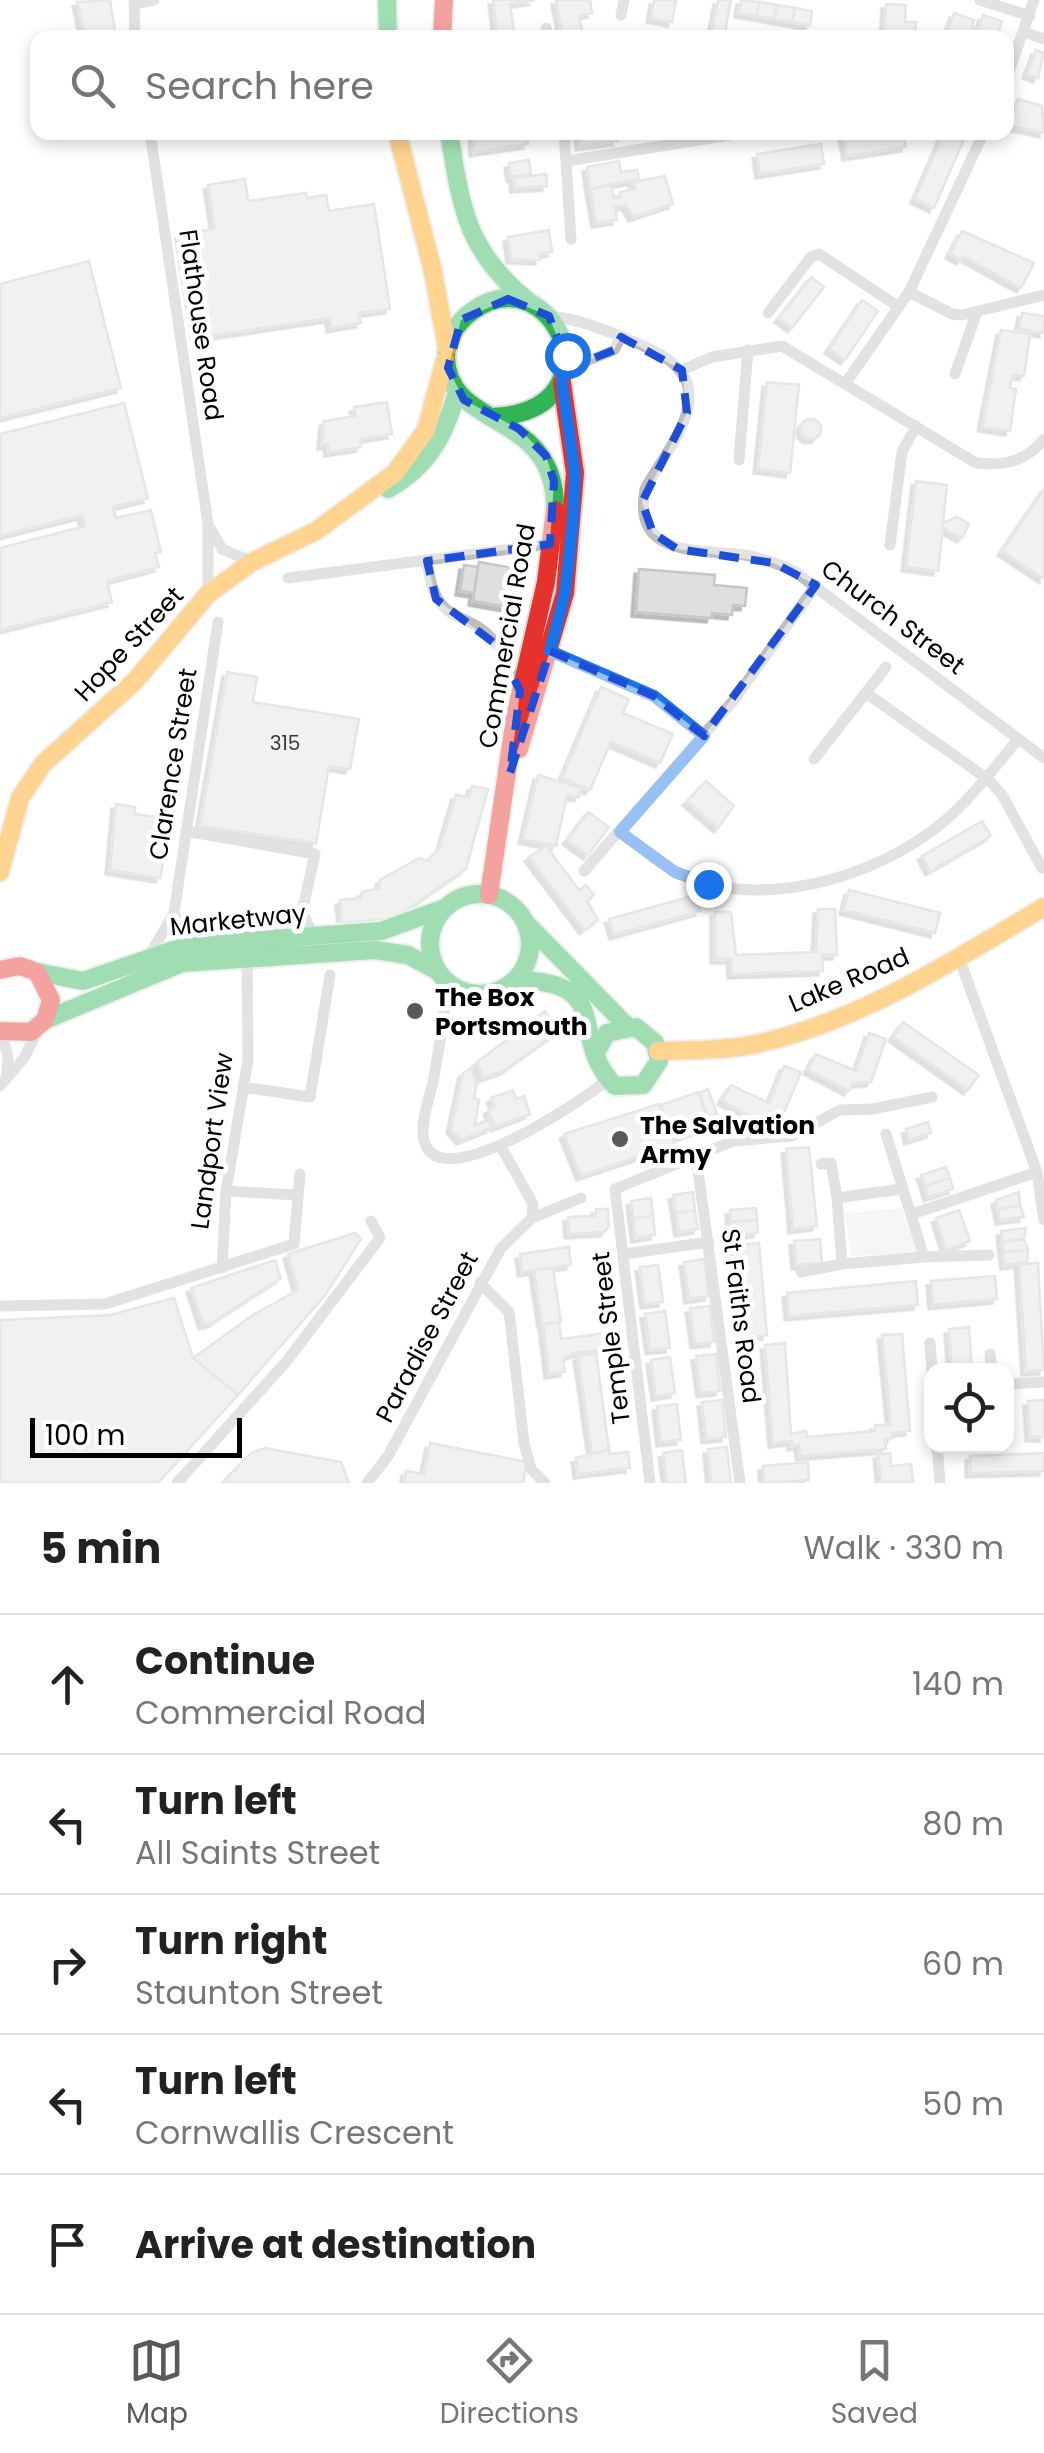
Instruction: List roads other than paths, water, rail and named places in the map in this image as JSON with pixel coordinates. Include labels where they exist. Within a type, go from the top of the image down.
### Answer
[{"type":"main road","points":[[387,0],[388,30]]},
{"type":"main road","points":[[442,30],[444,0]]},
{"type":"main road","points":[[399,140],[432,267],[457,392],[472,408],[493,417],[533,412],[564,376],[564,340],[541,310],[492,274],[476,251],[451,140]]},
{"type":"main road","points":[[447,353],[461,320],[482,304],[508,299],[541,310]]},
{"type":"main road","name":"Hope Street","points":[[0,872],[10,825],[31,779],[136,681],[208,594],[252,562],[316,531],[394,473],[426,430],[447,353]]},
{"type":"main road","name":"Commercial Road","points":[[510,773],[565,593],[575,473],[564,376]]},
{"type":"main road","name":"Hope Street","points":[[356,504],[402,482],[432,454],[445,437],[457,392]]},
{"type":"main road","name":"Commercial Road","points":[[489,895],[520,692],[550,544],[554,481],[546,456],[519,429],[493,417]]},
{"type":"main road","points":[[473,894],[504,900],[627,1026],[644,1030],[658,1051],[656,1070],[643,1085],[624,1088],[606,1081],[596,1062],[592,1026],[572,992],[534,978],[515,980],[481,995],[441,976],[430,937],[445,908],[473,894]]},
{"type":"main road","name":"Lake Road","points":[[658,1051],[765,1042],[959,958],[1044,907]]},
{"type":"main road","name":"Marketway","points":[[0,970],[20,966],[84,982],[149,956],[207,943],[382,931],[445,908]]},
{"type":"main road","points":[[515,980],[530,953],[525,922]]},
{"type":"main road","name":"Marketway","points":[[0,1032],[21,1035],[182,962],[375,950],[408,955],[441,976]]},
{"type":"main road","points":[[37,972],[51,1000],[42,1024]]},
{"type":"main road","points":[[597,1051],[607,1034],[627,1026]]},
{"type":"street","points":[[135,30],[134,2],[154,0]]},
{"type":"street","points":[[621,15],[624,0]]},
{"type":"street","points":[[980,0],[1030,16]]},
{"type":"street","points":[[1014,59],[1034,0]]},
{"type":"street","points":[[1024,32],[1044,39]]},
{"type":"street","name":"Flathouse Road","points":[[151,140],[208,524],[208,594]]},
{"type":"street","points":[[565,140],[571,239]]},
{"type":"street","points":[[567,161],[699,140]]},
{"type":"street","points":[[844,384],[910,292],[980,140]]},
{"type":"street","points":[[768,313],[811,256],[819,254],[899,307]]},
{"type":"street","points":[[910,292],[952,314],[977,312],[1044,295]]},
{"type":"street","points":[[541,310],[595,324],[664,354],[682,370],[712,357],[782,346],[976,463],[1000,465],[1022,459],[1044,439]]},
{"type":"street","points":[[954,374],[977,312]]},
{"type":"street","points":[[564,376],[614,350],[621,337]]},
{"type":"street","points":[[739,460],[748,350]]},
{"type":"street","name":"Church Street","points":[[682,370],[689,390],[687,413],[644,489],[643,512],[653,533],[677,549],[750,556],[774,563],[816,585],[1044,758]]},
{"type":"street","points":[[890,545],[902,452],[916,426]]},
{"type":"street","points":[[208,524],[222,549],[252,562]]},
{"type":"street","points":[[288,578],[550,544]]},
{"type":"street","points":[[427,561],[436,599],[446,612],[498,646],[520,692]]},
{"type":"street","points":[[584,871],[704,736],[816,585]]},
{"type":"street","name":"Clarence Street","points":[[149,956],[174,914],[218,622]]},
{"type":"street","points":[[550,651],[654,696],[704,736]]},
{"type":"street","points":[[814,759],[886,667]]},
{"type":"street","points":[[866,692],[987,779],[1002,795],[1042,868]]},
{"type":"street","points":[[620,832],[665,866],[696,880],[732,887],[786,887],[846,874],[894,854],[938,826],[987,779],[1018,738]]},
{"type":"street","points":[[186,830],[315,854],[302,912],[314,937]]},
{"type":"street","points":[[174,914],[180,925],[207,943]]},
{"type":"street","name":"Landport View","points":[[222,1268],[226,1192],[248,1060],[247,958]]},
{"type":"street","points":[[959,958],[1037,1172],[1044,1220]]},
{"type":"street","points":[[243,1087],[310,1097],[330,975]]},
{"type":"street","points":[[441,976],[444,1021],[423,1129],[429,1149],[450,1159],[500,1145],[576,1106],[606,1081]]},
{"type":"street","points":[[3,1083],[24,1058],[42,1024]]},
{"type":"street","points":[[0,1032],[8,1057],[3,1083]]},
{"type":"street","points":[[696,1156],[733,1141],[792,1136],[840,1110],[872,1109],[932,1097]]},
{"type":"street","points":[[886,1134],[924,1257]]},
{"type":"street","points":[[500,1145],[533,1204],[532,1218],[581,1198]]},
{"type":"street","name":"Temple Street","points":[[650,1483],[616,1188],[696,1156]]},
{"type":"street","name":"St Faiths Road","points":[[696,1156],[740,1483]]},
{"type":"street","points":[[821,1164],[831,1163],[842,1264]]},
{"type":"street","points":[[912,1214],[1037,1172]]},
{"type":"street","points":[[0,1306],[106,1304],[294,1244],[300,1174]]},
{"type":"street","points":[[837,1198],[901,1189]]},
{"type":"street","points":[[226,1192],[296,1195]]},
{"type":"street","name":"Paradise Street","points":[[367,1483],[388,1456],[501,1248],[532,1218]]},
{"type":"street","points":[[178,1483],[335,1302],[380,1238],[371,1221]]},
{"type":"street","points":[[624,1254],[710,1242]]},
{"type":"street","points":[[801,1272],[924,1257],[989,1256]]},
{"type":"street","points":[[480,1283],[509,1312],[524,1443],[531,1469],[545,1483]]},
{"type":"street","points":[[930,1343],[931,1363]]},
{"type":"street","points":[[990,1354],[991,1363]]},
{"type":"street","points":[[1014,1384],[1044,1382]]},
{"type":"street","points":[[938,1453],[940,1483]]},
{"type":"place","name":"The Box Portsmouth","points":[[415,1011]]},
{"type":"place","name":"The Salvation Army","points":[[620,1139]]}]
